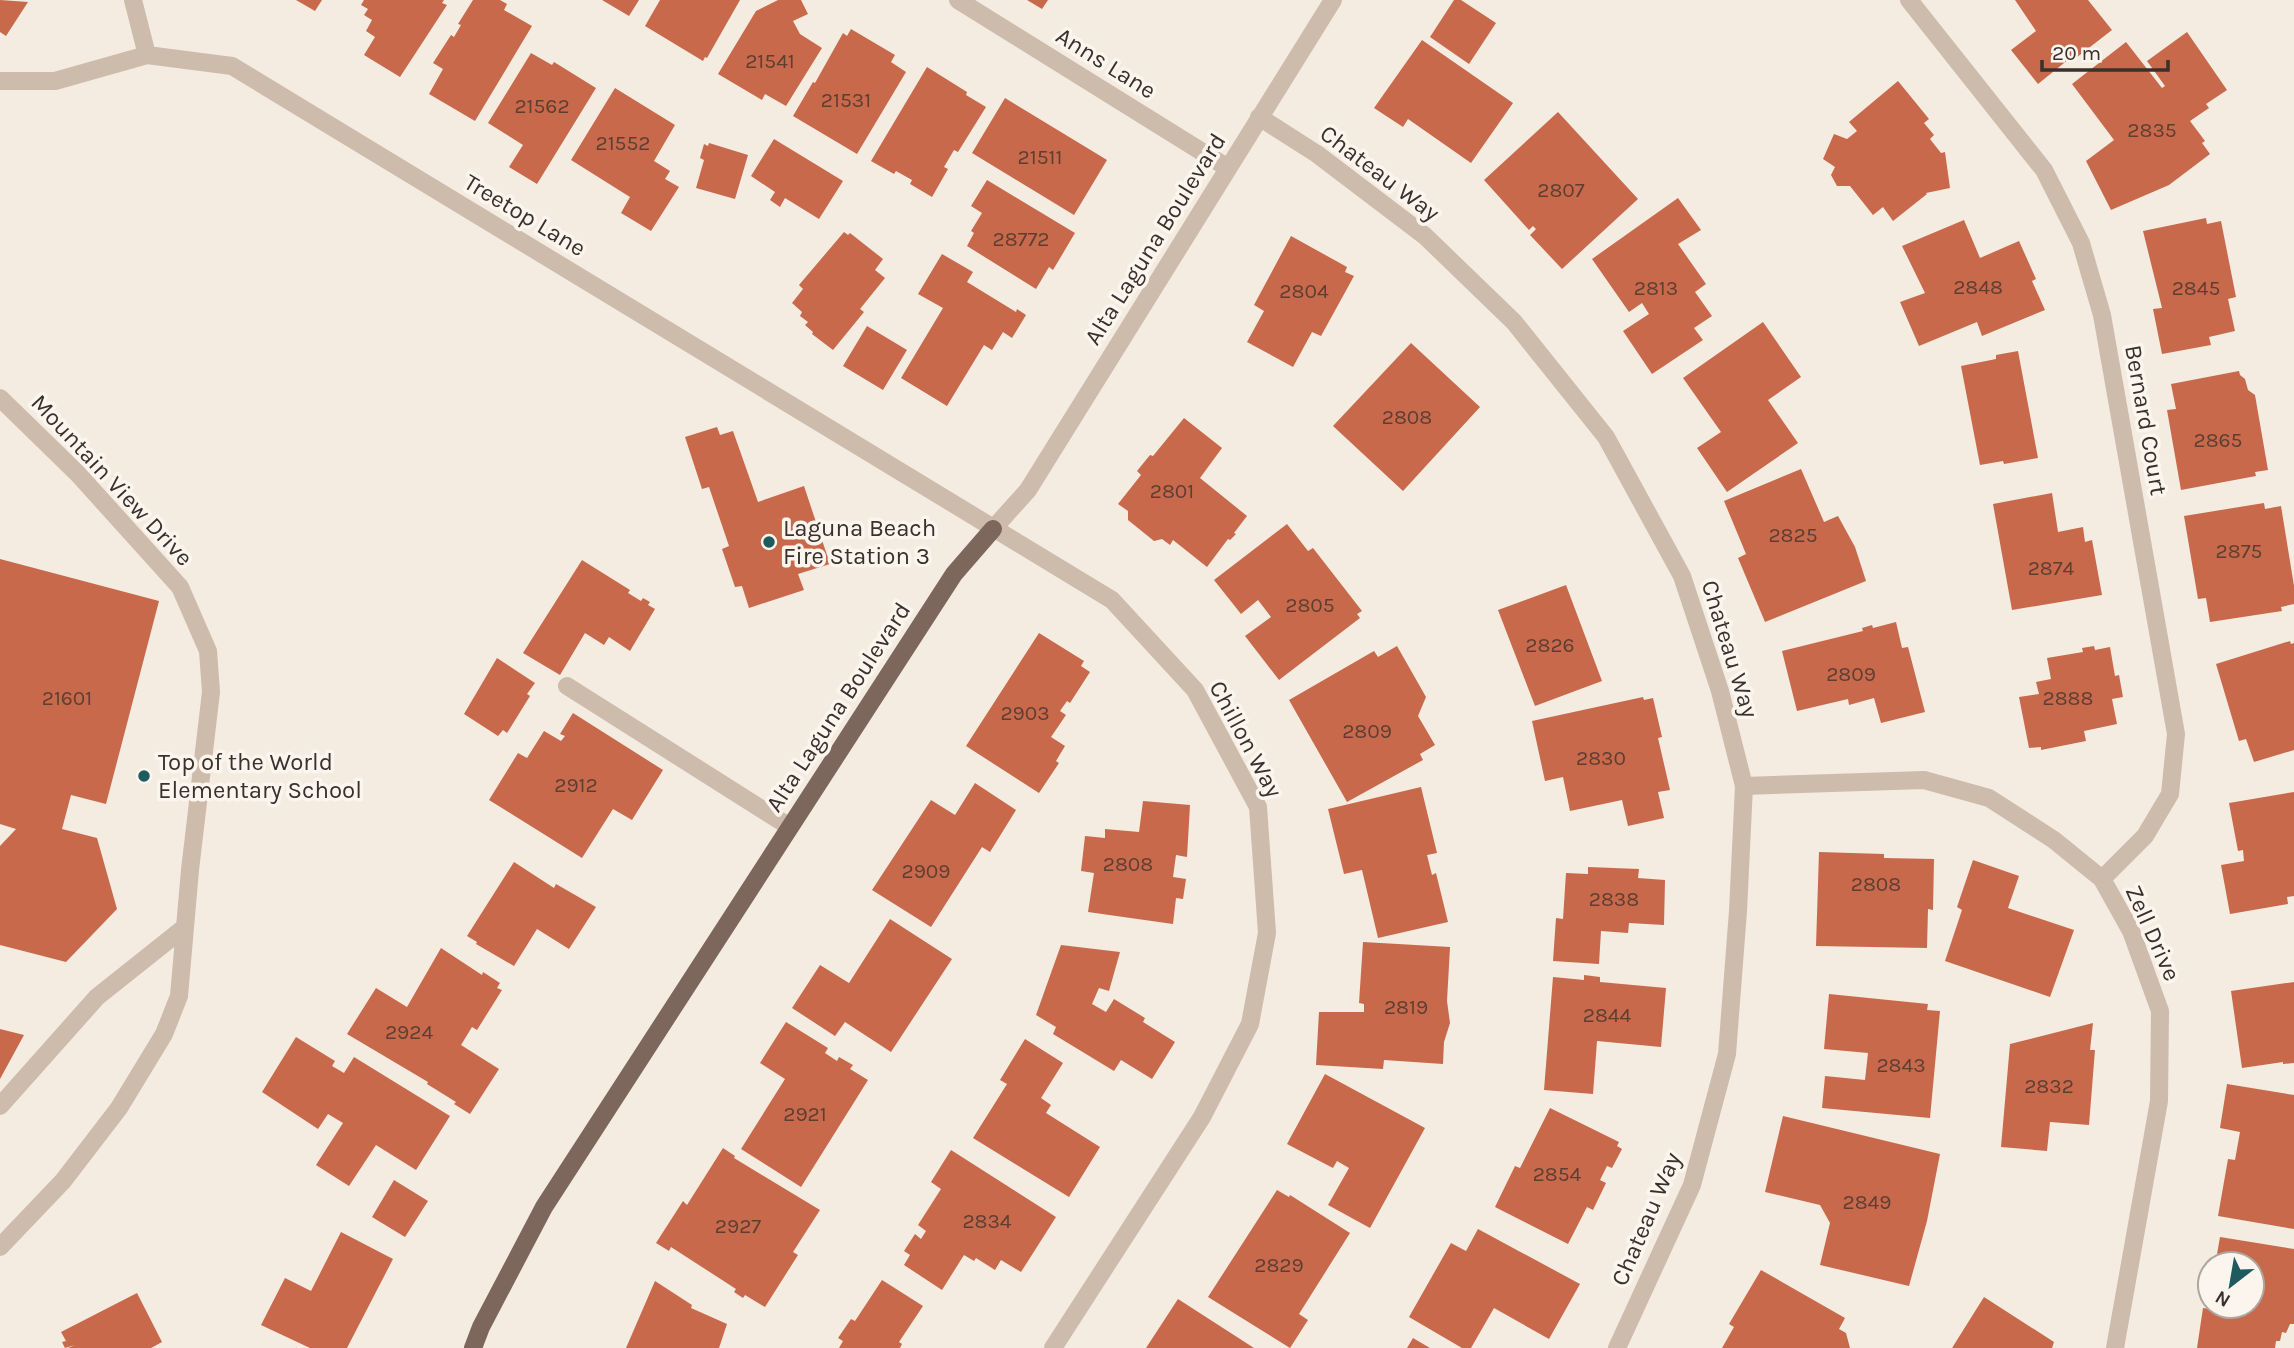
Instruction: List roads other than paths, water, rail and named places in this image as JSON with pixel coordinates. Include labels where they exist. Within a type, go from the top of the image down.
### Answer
[{"type":"main road","name":"Alta Laguna Boulevard","points":[[472,1348],[544,1208],[954,574],[993,529]]},
{"type":"street","points":[[133,0],[147,55]]},
{"type":"street","name":"Anns Lane","points":[[958,0],[1228,168]]},
{"type":"street","name":"Alta Laguna Boulevard","points":[[993,529],[1028,490],[1333,0]]},
{"type":"street","name":"Bernard Court","points":[[1909,0],[2043,170],[2081,243],[2102,315],[2176,734],[2170,794],[2145,836],[2102,879]]},
{"type":"street","name":"Treetop Lane","points":[[0,81],[55,81],[147,55],[232,66],[993,529]]},
{"type":"street","name":"Chateau Way","points":[[1259,117],[1317,155],[1425,236],[1514,322],[1606,437],[1682,576],[1720,691],[1744,786],[1727,1054],[1692,1185],[1617,1348]]},
{"type":"street","name":"Mountain View Drive","points":[[0,398],[78,474],[180,587],[208,651],[211,692],[179,996],[164,1034],[119,1108],[63,1181],[0,1247]]},
{"type":"street","name":"Chillon Way","points":[[993,529],[1112,600],[1195,690],[1258,807],[1259,820],[1267,933],[1250,1024],[1202,1117],[1053,1348]]},
{"type":"street","points":[[567,686],[790,827]]},
{"type":"street","name":"Zell Drive","points":[[1744,786],[1924,780],[1989,799],[2054,840],[2102,879],[2131,931],[2160,1010],[2159,1101],[2115,1348]]},
{"type":"street","points":[[0,1106],[97,997],[185,927]]},
{"type":"place","name":"Laguna Beach Fire Station 3","points":[[769,542]]},
{"type":"place","name":"Top of the World Elementary School","points":[[144,776]]}]
